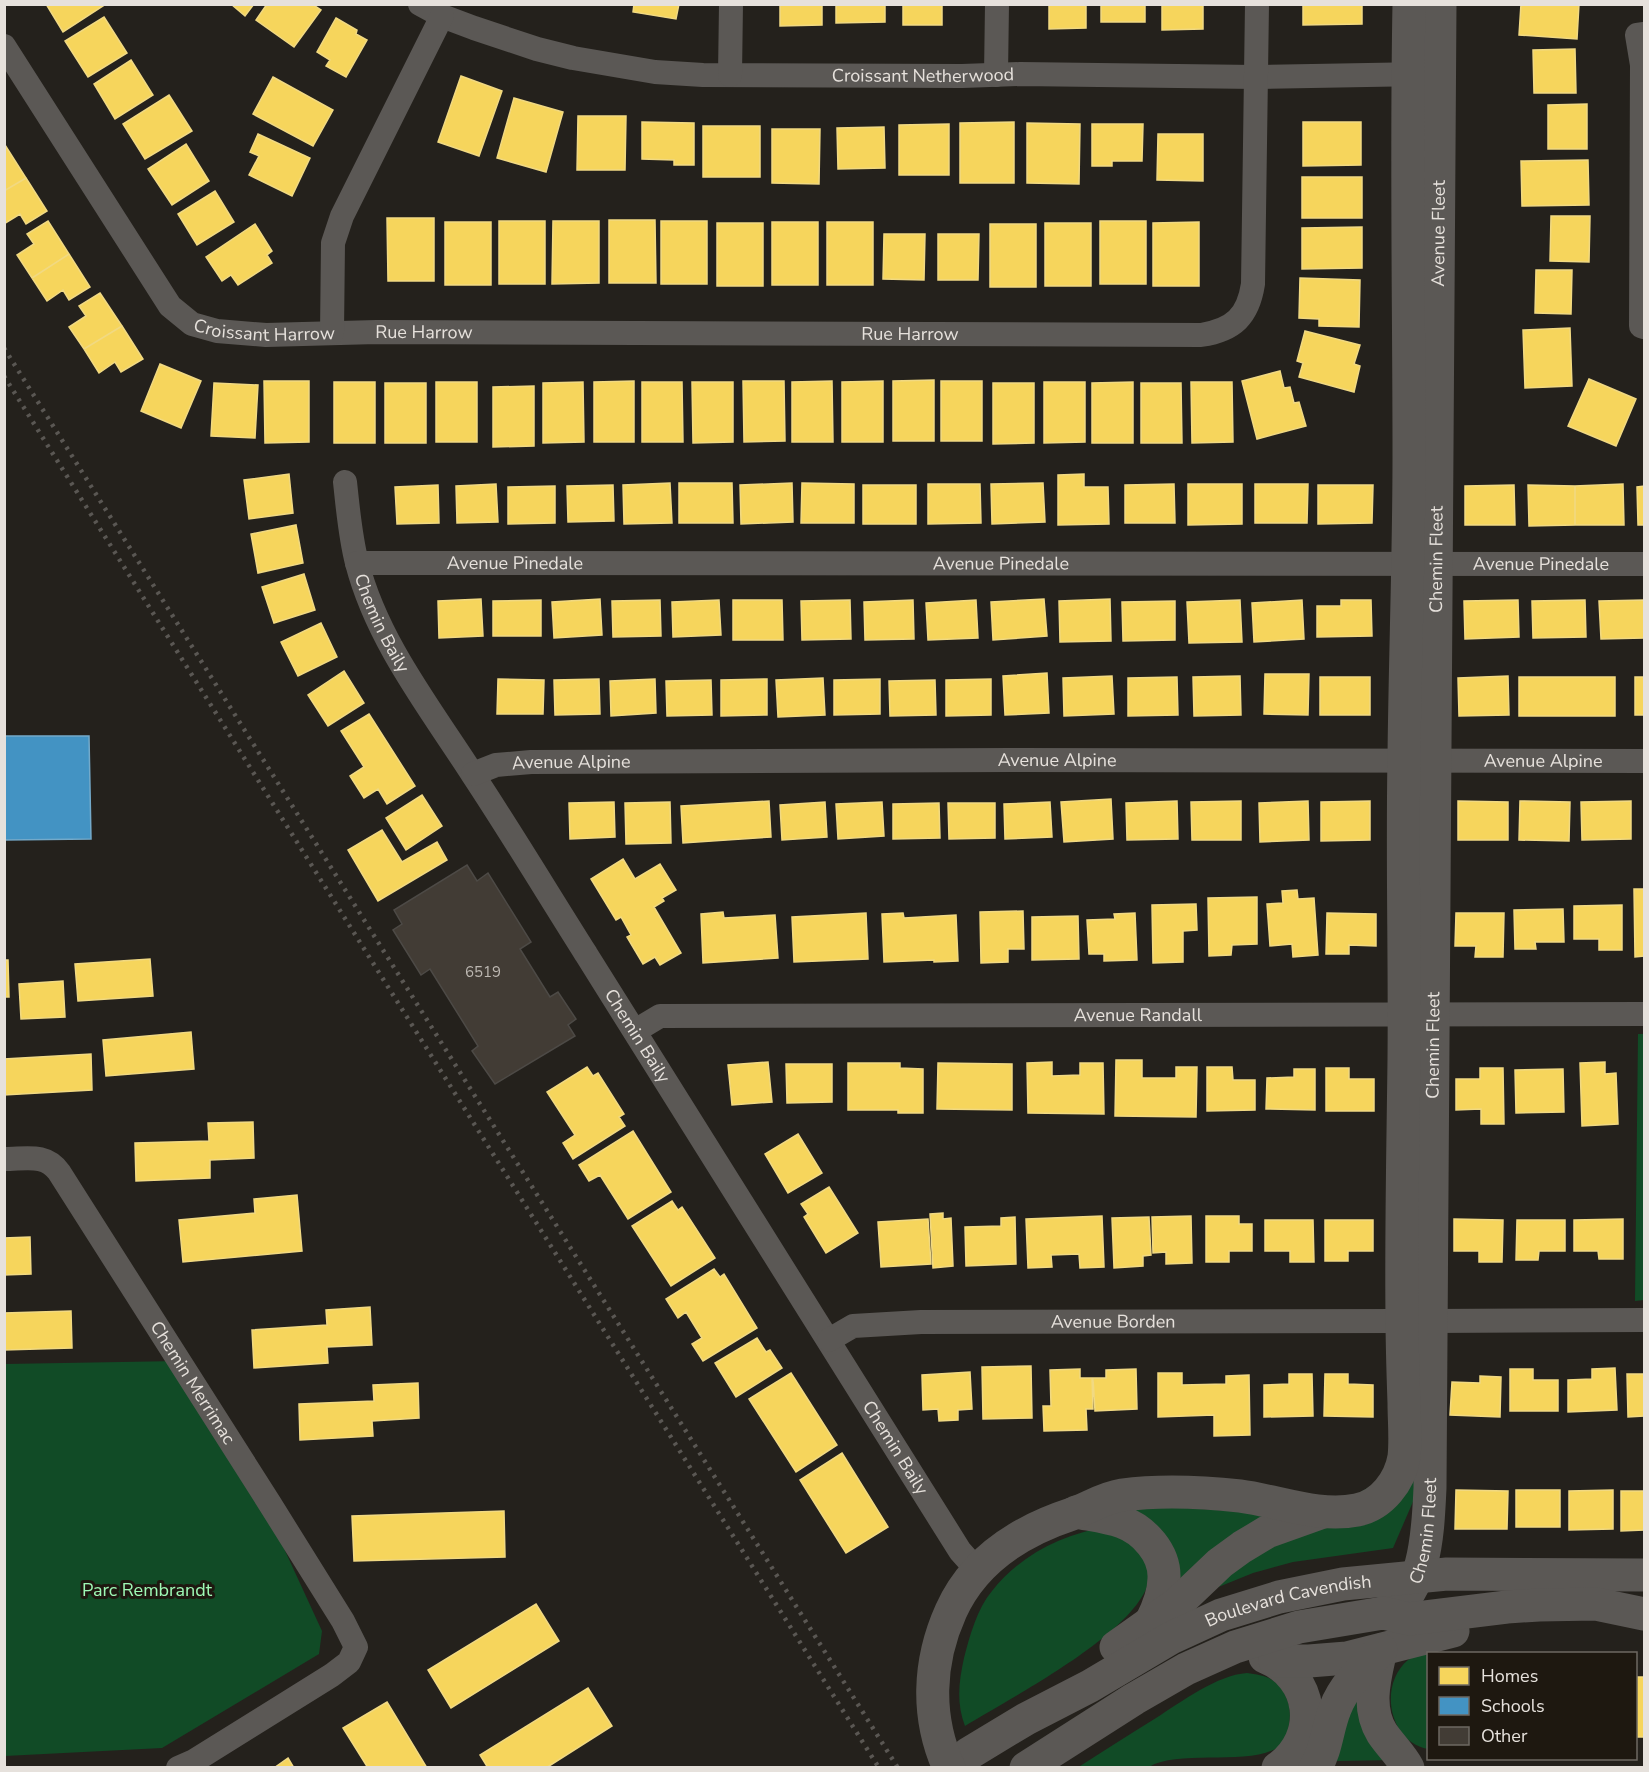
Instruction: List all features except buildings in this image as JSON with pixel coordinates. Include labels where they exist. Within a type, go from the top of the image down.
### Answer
[{"type":"main road","name":"Avenue Fleet","points":[[1409,4],[1423,74],[1423,461]]},
{"type":"main road","name":"Avenue Fleet","points":[[1423,74],[1440,4]]},
{"type":"main road","name":"Chemin Fleet","points":[[1383,1612],[1395,1609],[1405,1600],[1413,1587],[1426,1538],[1429,1510],[1416,1321],[1419,1014],[1418,761],[1423,461]]},
{"type":"main road","name":"Chemin Fleet","points":[[1323,1512],[1351,1511],[1367,1507],[1389,1490],[1398,1475],[1403,1459],[1416,1321]]},
{"type":"main road","points":[[958,1761],[942,1751],[934,1724],[933,1674],[939,1643],[959,1594],[977,1570],[989,1558],[1023,1533],[1100,1500],[1121,1495],[1185,1494],[1249,1497],[1323,1512]]},
{"type":"main road","points":[[1076,1512],[1120,1521],[1132,1526],[1154,1547],[1165,1575],[1162,1595],[1152,1622]]},
{"type":"main road","points":[[1026,1719],[1080,1673],[1178,1603],[1220,1563],[1242,1546],[1267,1532],[1323,1512]]},
{"type":"main road","name":"Boulevard Cavendish","points":[[958,1761],[1026,1719],[1090,1686],[1161,1643],[1221,1615],[1260,1602],[1343,1584],[1417,1576],[1456,1574],[1644,1575]]},
{"type":"main road","name":"Boulevard Cavendish","points":[[1026,1767],[1164,1681],[1235,1647],[1308,1625],[1383,1612],[1409,1619],[1507,1607],[1596,1604],[1644,1614]]},
{"type":"main road","points":[[1235,1647],[1275,1661],[1336,1659],[1463,1629],[1527,1624],[1595,1624],[1644,1614]]},
{"type":"main road","points":[[1315,1767],[1320,1760],[1340,1698],[1353,1679],[1381,1650]]},
{"type":"main road","points":[[1381,1650],[1374,1683],[1374,1711],[1383,1735],[1408,1767]]},
{"type":"main road","points":[[1275,1661],[1294,1678],[1303,1696],[1307,1715],[1307,1724],[1300,1742],[1290,1757],[1278,1767]]},
{"type":"street","name":"Croissant Netherwood","points":[[420,4],[442,16],[537,48],[584,60],[655,72],[730,75],[1256,77],[1423,74]]},
{"type":"street","points":[[730,75],[731,4]]},
{"type":"street","points":[[996,75],[997,4]]},
{"type":"street","name":"Rue Harrow","points":[[332,333],[1201,335],[1215,333],[1226,329],[1246,311],[1252,291],[1257,4]]},
{"type":"street","name":"Croissant Harrow","points":[[4,46],[170,306],[192,324],[217,331],[266,335],[332,333],[333,243],[342,216],[442,16]]},
{"type":"street","points":[[1643,326],[1642,65],[1637,34],[1644,34]]},
{"type":"street","name":"Chemin Baily","points":[[345,482],[349,523],[357,563],[369,599],[408,674],[635,1031],[960,1551],[977,1570]]},
{"type":"street","name":"Avenue Pinedale","points":[[357,563],[1644,564]]},
{"type":"street","name":"Avenue Alpine","points":[[473,774],[496,765],[531,762],[1644,761]]},
{"type":"street","name":"Avenue Randall","points":[[635,1031],[660,1016],[1644,1014]]},
{"type":"street","name":"Chemin Merrimac","points":[[4,1159],[46,1159],[59,1172],[270,1504],[343,1621],[356,1647],[349,1662],[332,1675],[194,1761],[178,1767]]},
{"type":"street","name":"Avenue Borden","points":[[829,1340],[853,1326],[912,1322],[1644,1320]]},
{"type":"green space","points":[[1638,1034],[1644,1034],[1644,1300],[1635,1301]]},
{"type":"green space","name":"Parc Rembrandt","points":[[179,1361],[252,1479],[322,1631],[319,1654],[162,1748],[5,1756],[5,1364]]},
{"type":"green space","points":[[1413,1460],[1415,1497],[1393,1548],[1293,1562],[1253,1573],[1216,1588],[1234,1564],[1302,1528]]},
{"type":"green space","points":[[1171,1507],[1274,1514],[1175,1587],[1125,1510]]},
{"type":"green space","points":[[1106,1527],[1147,1547],[1149,1580],[1137,1604],[1119,1624],[1068,1664],[965,1726],[959,1700],[961,1675],[972,1631],[987,1598],[1003,1578],[1043,1548],[1074,1535]]},
{"type":"green space","points":[[1438,1647],[1438,1652],[1427,1652],[1427,1749],[1404,1736],[1392,1711],[1393,1683],[1408,1660]]},
{"type":"green space","points":[[1247,1673],[1272,1680],[1280,1686],[1287,1700],[1290,1716],[1287,1736],[1276,1749],[1243,1757],[1164,1761],[1149,1767],[1077,1768],[1200,1690],[1224,1679]]},
{"type":"green space","points":[[1353,1695],[1395,1760],[1333,1761]]},
{"type":"railway","points":[[4,348],[898,1768]]},
{"type":"railway","points":[[4,376],[879,1768]]}]
